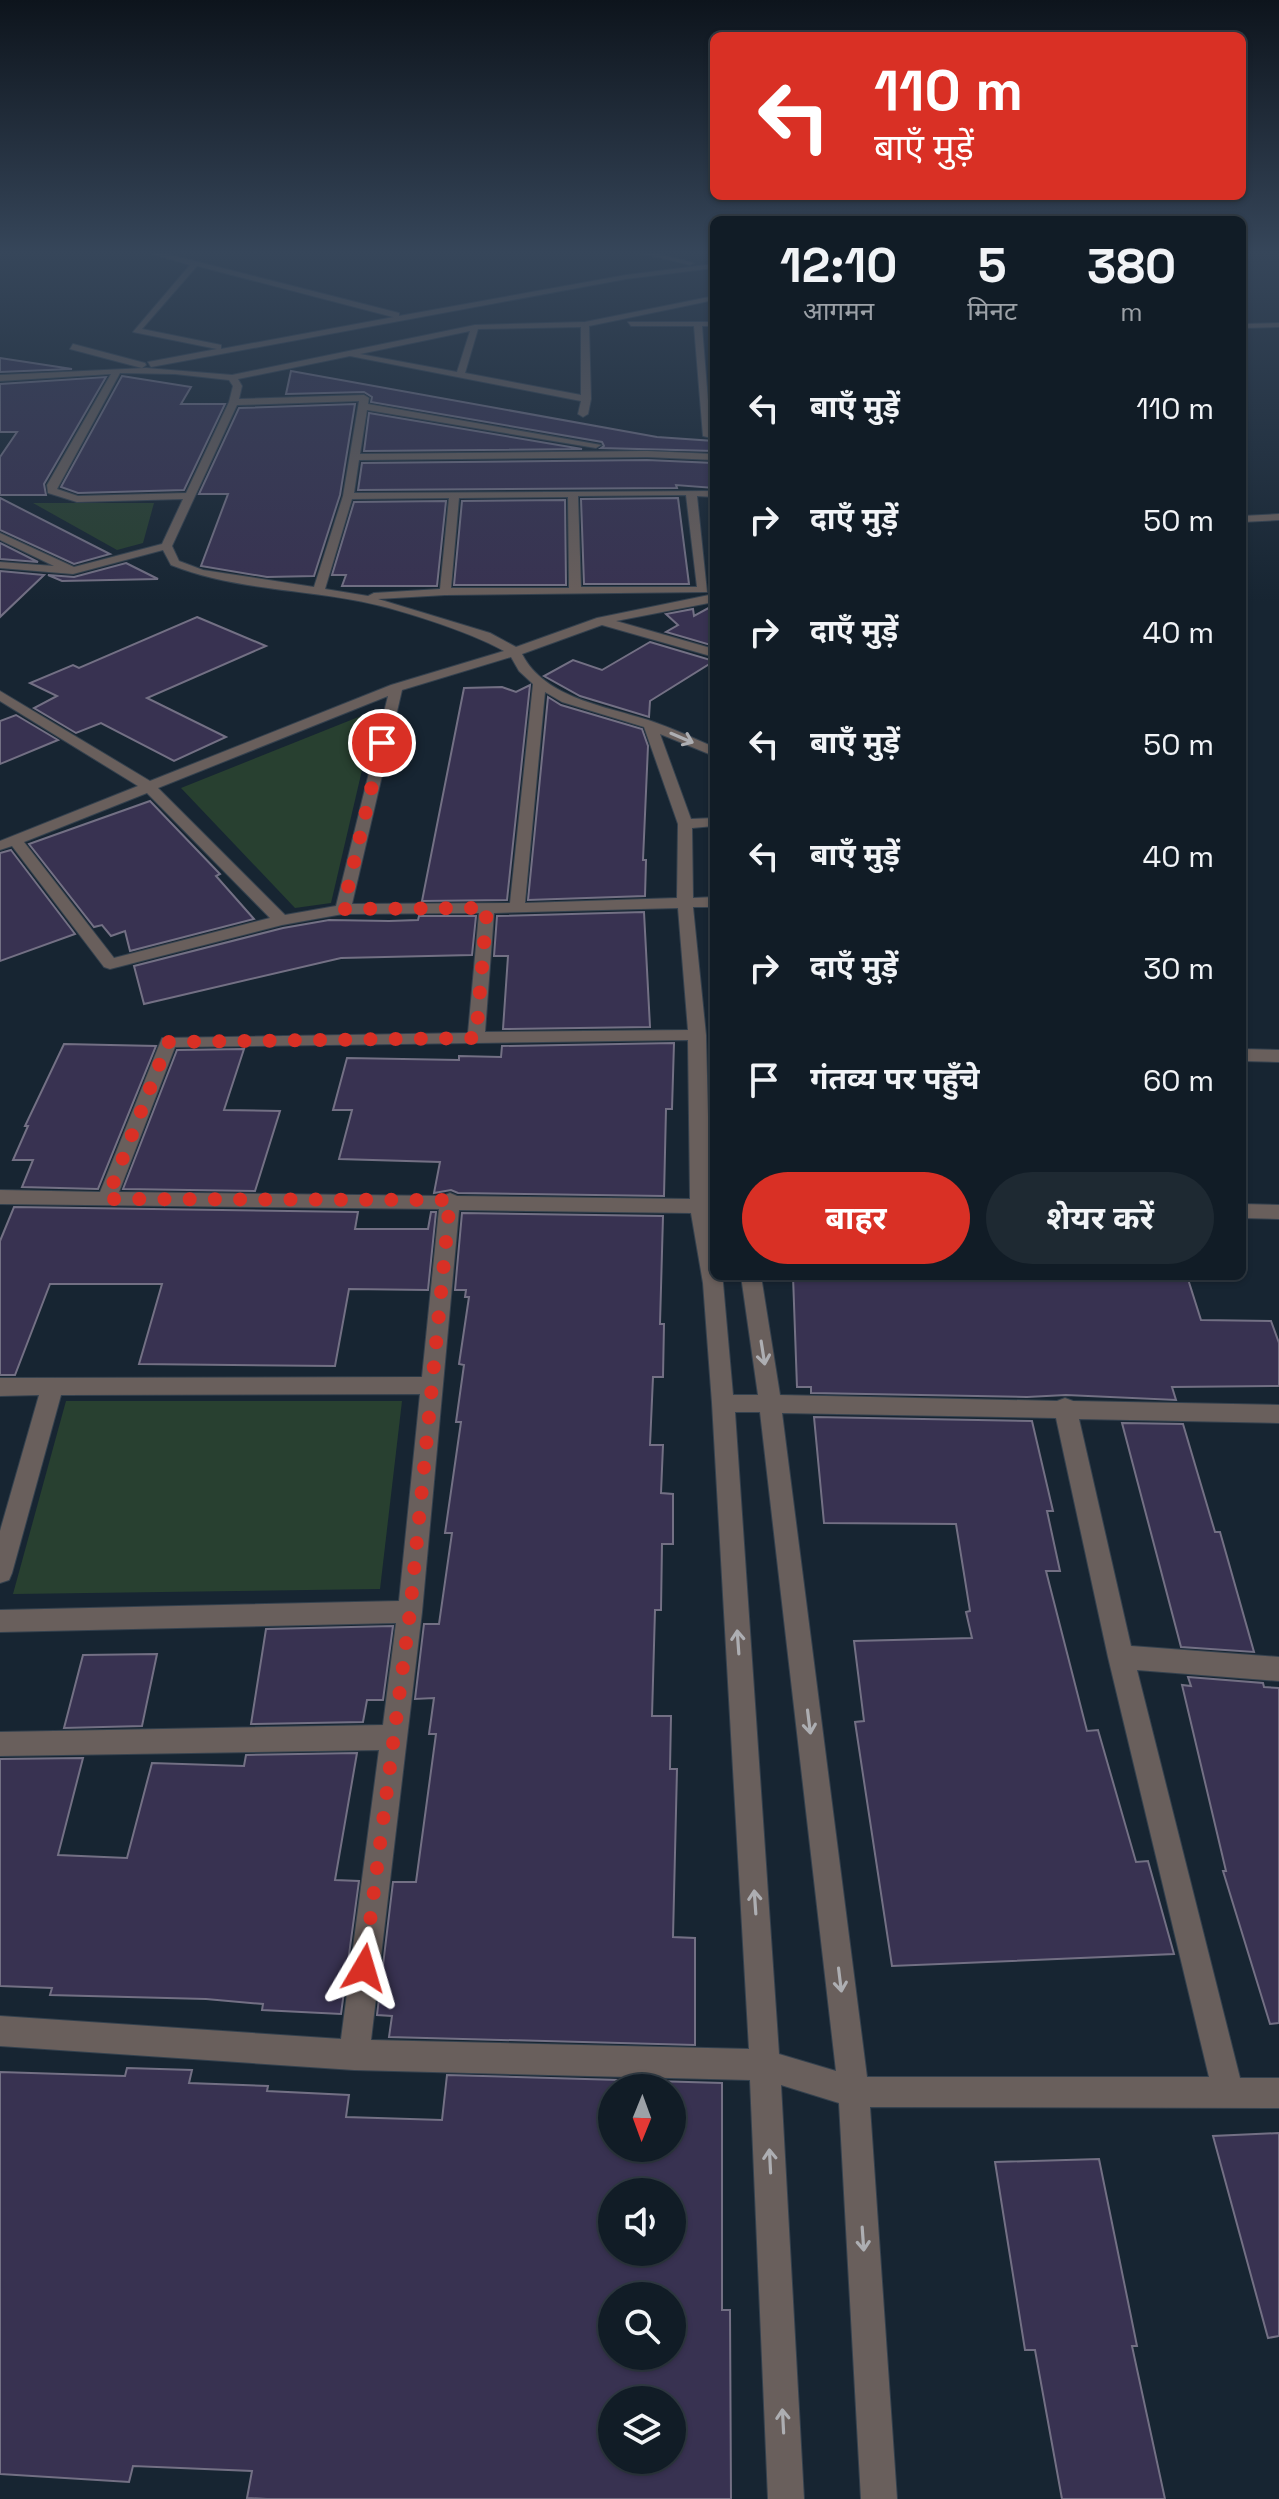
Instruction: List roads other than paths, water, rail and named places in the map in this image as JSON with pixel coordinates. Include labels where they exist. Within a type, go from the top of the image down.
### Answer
[{"type":"street","points":[[0,378],[144,369],[232,378],[274,369]]},
{"type":"street","points":[[426,369],[586,399]]},
{"type":"street","points":[[460,375],[462,369]]},
{"type":"street","points":[[583,414],[586,369]]},
{"type":"street","points":[[705,369],[709,391],[708,436]]},
{"type":"street","points":[[116,373],[52,485],[52,491],[77,499],[189,496]]},
{"type":"street","points":[[232,378],[238,386],[234,402],[166,546],[169,555],[183,568],[358,597],[486,636],[515,652],[523,668],[539,683],[567,699],[650,725],[710,750]]},
{"type":"street","points":[[234,402],[364,398],[348,496],[319,590]]},
{"type":"street","points":[[362,406],[647,454]]},
{"type":"street","points":[[356,457],[647,454],[710,457]]},
{"type":"street","points":[[691,492],[707,595]]},
{"type":"street","points":[[573,493],[575,591]]},
{"type":"street","points":[[348,496],[710,494]]},
{"type":"street","points":[[445,592],[454,495]]},
{"type":"street","points":[[1246,519],[1279,517]]},
{"type":"street","points":[[0,536],[73,571]]},
{"type":"street","points":[[0,565],[73,571],[166,546]]},
{"type":"street","points":[[358,597],[445,592],[575,591],[707,595]]},
{"type":"street","points":[[707,595],[601,621],[515,652],[396,688],[7,843],[110,964],[281,920],[343,909],[710,902]]},
{"type":"street","points":[[601,621],[710,652]]},
{"type":"street","points":[[696,647],[710,645]]},
{"type":"street","points":[[517,908],[539,683]]},
{"type":"street","points":[[343,909],[396,688]]},
{"type":"street","points":[[0,695],[149,787],[281,920]]},
{"type":"street","points":[[650,725],[685,824],[685,901],[710,1244]]},
{"type":"street","points":[[685,824],[710,822]]},
{"type":"street","points":[[476,1038],[487,908]]},
{"type":"street","points":[[107,1199],[168,1042],[697,1035]]},
{"type":"street","points":[[1246,1055],[1279,1056]]},
{"type":"street","points":[[0,1197],[707,1205]]},
{"type":"street","points":[[354,2055],[410,1612],[450,1200]]},
{"type":"street","points":[[1246,1211],[1279,1212]]},
{"type":"street","points":[[713,1280],[765,2065],[786,2499]]},
{"type":"street","points":[[752,1280],[770,1403],[854,2092],[879,2499]]},
{"type":"street","points":[[0,1387],[432,1385]]},
{"type":"street","points":[[0,1573],[52,1388]]},
{"type":"street","points":[[723,1403],[1065,1407],[1279,1414]]},
{"type":"street","points":[[1065,1407],[1121,1657],[1228,2092]]},
{"type":"street","points":[[0,1621],[410,1612]]},
{"type":"street","points":[[1121,1657],[1279,1669]]},
{"type":"street","points":[[0,1744],[393,1737]]},
{"type":"street","points":[[0,2031],[354,2055],[765,2065],[854,2092],[1279,2093]]}]
